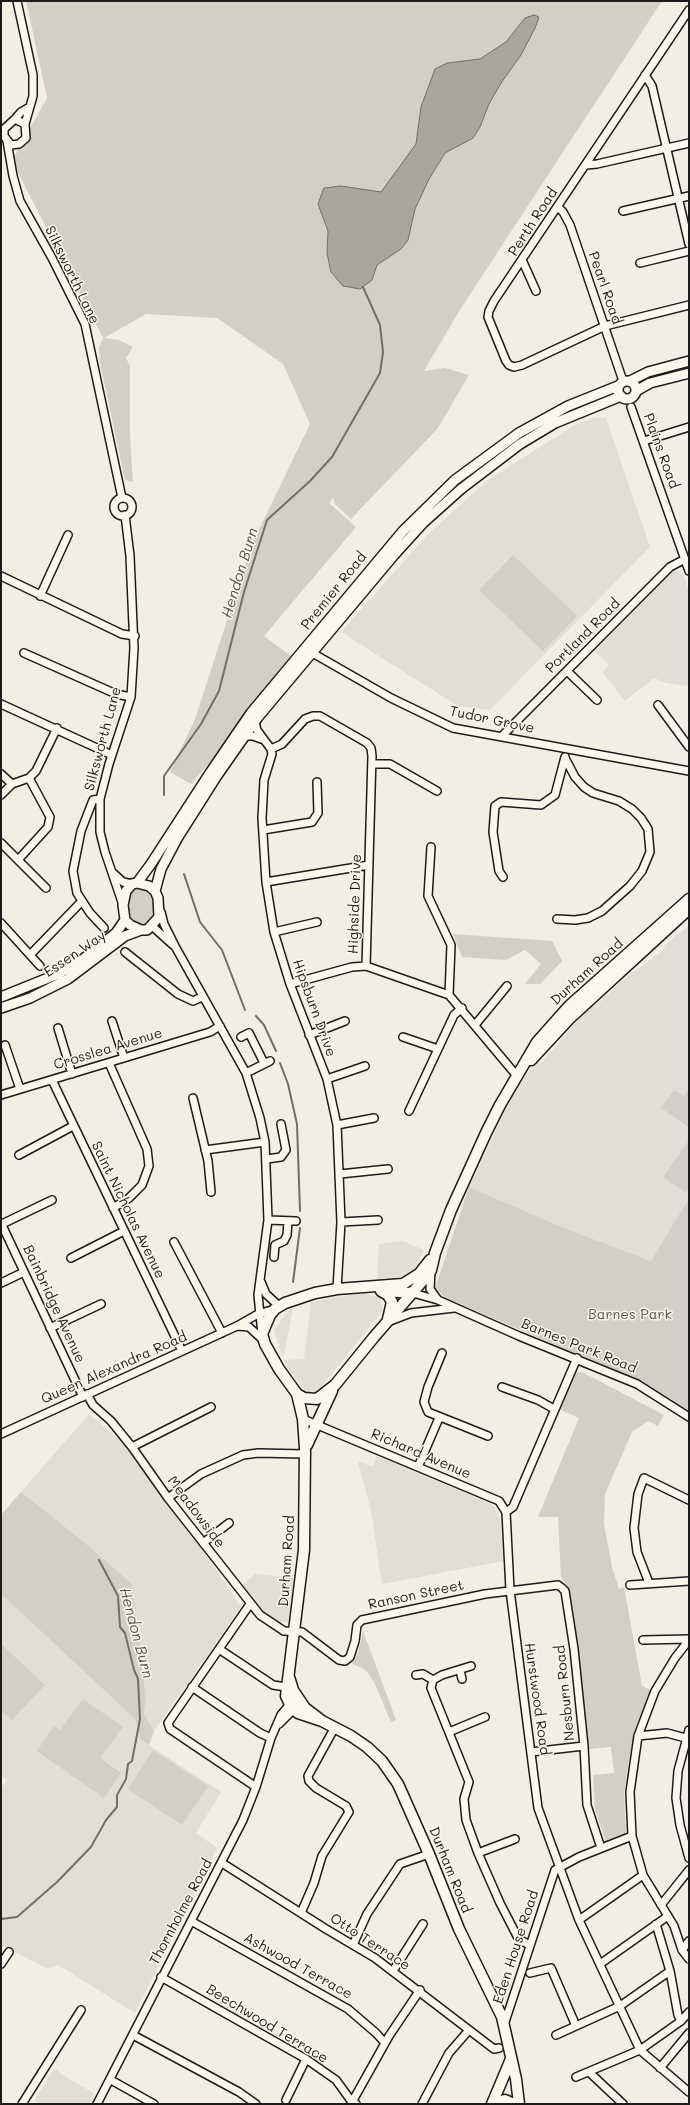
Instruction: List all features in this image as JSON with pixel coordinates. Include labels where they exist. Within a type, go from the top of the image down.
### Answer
[{"type":"highway","name":"Durham Road","points":[[305,1451],[316,1424],[335,1386],[431,1270],[435,1253],[460,1190],[500,1105],[530,1051],[551,1024],[584,992],[689,899]]},
{"type":"highway","name":"Durham Road","points":[[517,1076],[569,1019],[689,910]]},
{"type":"highway","name":"Durham Road","points":[[277,1308],[313,1293],[337,1289],[403,1284],[419,1274],[435,1253]]},
{"type":"highway","name":"Durham Road","points":[[364,1288],[413,1293]]},
{"type":"highway","name":"Durham Road","points":[[378,1290],[388,1295],[392,1302],[387,1322]]},
{"type":"highway","points":[[262,1336],[267,1319],[277,1308]]},
{"type":"highway","name":"Durham Road","points":[[262,1336],[279,1369],[297,1394],[303,1419],[305,1451],[304,1550],[295,1631],[286,1687],[292,1707],[301,1716],[322,1721],[363,1744],[387,1768],[402,1793],[430,1854],[456,1923],[499,2009],[516,2079],[519,2104]]},
{"type":"highway","name":"Durham Road","points":[[297,1394],[304,1398],[317,1399],[335,1386]]},
{"type":"highway","name":"Durham Road","points":[[289,1675],[296,1694],[305,1708],[322,1721]]},
{"type":"highway","points":[[493,2104],[511,2059]]},
{"type":"highway","points":[[493,2104],[504,2100],[514,2104]]},
{"type":"main road","name":"Premier Road","points":[[155,891],[161,869],[178,837],[245,736],[403,531],[455,480],[519,433],[568,406],[648,372],[689,361]]},
{"type":"main road","points":[[621,396],[624,383],[636,391],[650,383],[689,373]]},
{"type":"main road","name":"Premier Road","points":[[125,920],[123,905],[126,891],[135,884],[151,864],[251,712],[309,651],[423,523],[461,489],[520,444],[555,423],[621,396],[624,399],[630,399],[636,391]]},
{"type":"main road","points":[[125,920],[130,926],[141,930],[147,930],[159,917],[159,906],[155,891],[144,883],[135,884]]},
{"type":"main road","name":"Essen Way","points":[[1,997],[58,974],[82,960],[116,933],[125,920]]},
{"type":"main road","name":"Essen Way","points":[[1,1008],[30,998],[68,979],[125,936],[141,930]]},
{"type":"street","name":"Silksworth Lane","points":[[12,161],[19,144],[26,138],[25,124],[28,108],[33,96],[33,75],[16,1]]},
{"type":"street","name":"Perth Road","points":[[605,326],[522,365],[514,367],[509,365],[488,317],[489,311],[523,262],[689,10]]},
{"type":"street","points":[[645,75],[652,86],[689,244]]},
{"type":"street","points":[[19,144],[11,146],[4,137],[4,123],[15,119],[21,112],[28,108]]},
{"type":"street","points":[[15,119],[25,124]]},
{"type":"street","name":"Silksworth Lane","points":[[4,137],[12,161],[13,176],[20,201],[52,258],[85,324],[122,498]]},
{"type":"street","points":[[586,165],[597,164],[689,143]]},
{"type":"street","points":[[623,211],[689,196]]},
{"type":"street","name":"Pearl Road","points":[[558,207],[563,212],[570,225],[605,326],[616,365],[624,383]]},
{"type":"street","points":[[640,263],[689,251]]},
{"type":"street","points":[[523,262],[536,291]]},
{"type":"street","points":[[605,326],[689,306]]},
{"type":"street","name":"Plains Road","points":[[631,407],[689,571]]},
{"type":"street","points":[[644,441],[689,427]]},
{"type":"street","name":"Silksworth Lane","points":[[122,498],[129,500],[131,505],[131,510],[125,515],[117,513],[114,509],[117,501],[122,498]]},
{"type":"street","name":"Silksworth Lane","points":[[123,905],[100,832],[100,799],[130,697],[135,636],[130,556],[125,515]]},
{"type":"street","points":[[40,596],[68,535]]},
{"type":"street","points":[[682,550],[689,546]]},
{"type":"street","name":"Portland Road","points":[[502,736],[670,567],[685,559]]},
{"type":"street","points":[[1,576],[122,634],[135,636]]},
{"type":"street","name":"Tudor Grove","points":[[309,651],[391,698],[453,728],[689,771]]},
{"type":"street","points":[[24,653],[116,694],[130,697]]},
{"type":"street","points":[[567,671],[598,700]]},
{"type":"street","points":[[1,704],[57,728],[112,755]]},
{"type":"street","points":[[658,705],[689,747]]},
{"type":"street","name":"Highside Drive","points":[[271,749],[282,744],[305,719],[313,716],[320,716],[367,743],[372,756],[366,966],[352,967],[290,984]]},
{"type":"street","points":[[255,722],[264,740],[271,749]]},
{"type":"street","points":[[1,795],[12,784],[29,778],[36,772],[46,754],[57,728]]},
{"type":"street","points":[[245,736],[252,736],[264,740]]},
{"type":"street","points":[[503,877],[499,871],[493,832],[495,806],[501,802],[541,805],[555,795],[567,748]]},
{"type":"street","name":"Hipsburn Drive","points":[[271,749],[272,754],[264,780],[262,798],[266,882],[274,932],[290,984],[327,1079],[337,1125],[341,1222],[337,1289]]},
{"type":"street","points":[[557,919],[575,920],[588,918],[602,911],[630,886],[642,871],[650,852],[648,829],[641,818],[632,809],[619,801],[593,794],[584,787],[575,777],[565,758]]},
{"type":"street","points":[[372,764],[390,764],[437,791]]},
{"type":"street","points":[[1,774],[12,784]]},
{"type":"street","points":[[18,860],[48,827],[50,817],[29,778]]},
{"type":"street","points":[[263,830],[305,823],[316,818],[318,813],[318,782]]},
{"type":"street","points":[[100,799],[93,800],[81,830],[73,871],[77,893],[104,928]]},
{"type":"street","points":[[1,843],[46,888]]},
{"type":"street","points":[[431,847],[428,896],[451,945],[449,995]]},
{"type":"street","points":[[266,882],[369,865]]},
{"type":"street","points":[[112,872],[123,882],[135,884]]},
{"type":"street","points":[[30,955],[82,901]]},
{"type":"street","points":[[159,906],[164,924],[176,948],[202,997],[246,1073],[253,1093],[265,1142],[267,1159],[268,1220],[258,1295],[258,1314],[262,1336]]},
{"type":"street","points":[[274,932],[317,922]]},
{"type":"street","points":[[1,923],[40,966]]},
{"type":"street","points":[[152,926],[176,948]]},
{"type":"street","points":[[125,952],[178,994],[193,1001],[202,997]]},
{"type":"street","points":[[366,966],[449,995],[462,1008],[517,1076]]},
{"type":"street","points":[[475,1025],[507,986]]},
{"type":"street","points":[[409,1111],[454,1014],[462,1008]]},
{"type":"street","points":[[112,1020],[124,1058]]},
{"type":"street","points":[[310,1035],[345,1021]]},
{"type":"street","name":"Crosslea Avenue","points":[[1,1095],[210,1032],[220,1026]]},
{"type":"street","points":[[58,1028],[72,1074]]},
{"type":"street","points":[[241,1037],[249,1033],[267,1062],[246,1073]]},
{"type":"street","points":[[403,1037],[438,1049]]},
{"type":"street","points":[[6,1045],[20,1089]]},
{"type":"street","points":[[109,1063],[147,1149],[149,1166],[142,1185],[129,1198],[113,1208]]},
{"type":"street","points":[[327,1079],[365,1066]]},
{"type":"street","name":"Saint Nicholas Avenue","points":[[52,1080],[182,1351]]},
{"type":"street","points":[[193,1098],[205,1150],[210,1192]]},
{"type":"street","points":[[337,1125],[374,1118]]},
{"type":"street","points":[[267,1159],[281,1157],[286,1150],[282,1124]]},
{"type":"street","points":[[19,1155],[73,1126]]},
{"type":"street","points":[[205,1150],[265,1142]]},
{"type":"street","points":[[340,1174],[388,1169]]},
{"type":"street","points":[[1,1224],[52,1200]]},
{"type":"street","points":[[268,1220],[292,1221],[284,1241],[274,1245],[274,1257]]},
{"type":"street","points":[[341,1222],[378,1220]]},
{"type":"street","name":"Bainbridge Avenue","points":[[1,1224],[50,1328],[85,1396]]},
{"type":"street","points":[[71,1258],[124,1231]]},
{"type":"street","points":[[174,1242],[222,1333]]},
{"type":"street","points":[[431,1270],[430,1289],[438,1300]]},
{"type":"street","points":[[1,1283],[24,1272]]},
{"type":"street","points":[[260,1282],[266,1294],[277,1308]]},
{"type":"street","name":"Barnes Park Road","points":[[413,1293],[438,1300],[519,1336],[577,1358],[637,1384],[689,1417]]},
{"type":"street","points":[[50,1328],[101,1304]]},
{"type":"street","name":"Queen Alexandra Road","points":[[1,1434],[237,1326],[258,1314],[277,1308]]},
{"type":"street","points":[[387,1322],[411,1313],[456,1308]]},
{"type":"street","points":[[237,1326],[249,1327],[262,1336]]},
{"type":"street","points":[[442,1354],[428,1387],[424,1402],[428,1412],[439,1418],[488,1436]]},
{"type":"street","points":[[506,1512],[513,1507],[577,1358]]},
{"type":"street","points":[[502,1387],[538,1400],[554,1409]]},
{"type":"street","name":"Meadowside","points":[[85,1396],[111,1421],[132,1446],[168,1498],[250,1604],[260,1615],[278,1628],[284,1631],[295,1631]]},
{"type":"street","points":[[132,1446],[211,1407]]},
{"type":"street","points":[[418,1467],[439,1418]]},
{"type":"street","name":"Richard Avenue","points":[[303,1419],[499,1501],[506,1512]]},
{"type":"street","points":[[168,1498],[201,1474],[243,1455],[305,1451]]},
{"type":"street","points":[[648,1583],[637,1552],[634,1528],[638,1494],[644,1478],[689,1500]]},
{"type":"street","name":"Hurstwood Road","points":[[506,1512],[510,1590],[538,1808],[579,1920],[640,2050]]},
{"type":"street","points":[[203,1543],[229,1523]]},
{"type":"street","points":[[630,1584],[689,1581]]},
{"type":"street","name":"Nesburn Road","points":[[510,1590],[558,1585],[565,1591],[584,1746],[587,1805],[601,1848]]},
{"type":"street","name":"Ranson Street","points":[[295,1631],[302,1632],[340,1660],[345,1661],[350,1657],[353,1650],[357,1625],[362,1620],[510,1590]]},
{"type":"street","points":[[250,1604],[168,1723],[170,1729],[256,1787]]},
{"type":"street","points":[[643,1640],[689,1639]]},
{"type":"street","points":[[689,1639],[675,1658],[655,1691],[638,1736],[630,1792],[632,1836],[643,1875],[668,1916],[678,1935],[682,1950],[689,1959]]},
{"type":"street","points":[[219,1649],[273,1685],[286,1687]]},
{"type":"street","points":[[471,1666],[442,1675],[433,1680],[431,1688],[469,1782],[464,1799],[466,1820],[478,1853],[500,1903],[517,1936],[522,1941],[530,1945]]},
{"type":"street","points":[[460,1670],[462,1680]]},
{"type":"street","points":[[416,1675],[423,1674],[433,1680]]},
{"type":"street","points":[[192,1687],[260,1734],[271,1738]]},
{"type":"street","points":[[292,1707],[297,1703],[296,1694]]},
{"type":"street","name":"Thornholme Road","points":[[97,2104],[111,2080],[161,1977],[222,1863],[243,1820],[256,1787],[271,1738],[276,1727],[292,1707]]},
{"type":"street","points":[[449,1732],[485,1717]]},
{"type":"street","points":[[301,1913],[314,1883],[322,1856],[349,1812],[346,1806],[316,1788],[309,1781],[308,1776],[335,1727]]},
{"type":"street","points":[[689,1730],[688,1739],[678,1771],[676,1798],[680,1825],[689,1858]]},
{"type":"street","points":[[638,1736],[666,1733],[688,1739]]},
{"type":"street","points":[[531,1752],[584,1746]]},
{"type":"street","points":[[559,1867],[632,1836]]},
{"type":"street","points":[[478,1853],[515,1839]]},
{"type":"street","points":[[353,1945],[367,1914],[400,1864],[430,1854]]},
{"type":"street","name":"Otto Terrace","points":[[222,1863],[393,1971],[420,1990],[494,2049],[499,2048]]},
{"type":"street","name":"Eden House Road","points":[[504,2025],[552,1876],[559,1867]]},
{"type":"street","points":[[661,1905],[689,1870]]},
{"type":"street","points":[[579,1920],[643,1875]]},
{"type":"street","points":[[600,1964],[668,1916]]},
{"type":"street","name":"Ashwood Terrace","points":[[191,1921],[348,2009],[376,2033],[385,2043]]},
{"type":"street","points":[[393,1971],[423,1924]]},
{"type":"street","points":[[576,2077],[640,2050],[686,2018],[678,2014],[670,1971],[656,1924]]},
{"type":"street","points":[[682,1950],[689,1941]]},
{"type":"street","points":[[1,1964],[9,1952]]},
{"type":"street","points":[[530,1973],[552,1968],[576,2026]]},
{"type":"street","points":[[556,2035],[620,2006],[670,1971]]},
{"type":"street","name":"Beechwood Terrace","points":[[161,1977],[306,2059],[336,2080],[353,2103]]},
{"type":"street","points":[[353,2103],[385,2043],[402,2015],[420,1990]]},
{"type":"street","points":[[22,2104],[81,2010]]},
{"type":"street","points":[[422,2104],[449,2053],[469,2030]]},
{"type":"street","points":[[660,2068],[689,2033]]},
{"type":"street","points":[[133,2034],[239,2092],[256,2104]]},
{"type":"street","points":[[640,2050],[689,2092]]},
{"type":"street","points":[[286,2100],[306,2059]]},
{"type":"street","points":[[589,2072],[623,2104]]},
{"type":"street","points":[[111,2080],[154,2104]]},
{"type":"shaded area","points":[[534,15],[539,17],[535,28],[521,55],[501,83],[489,104],[480,127],[473,138],[445,153],[429,179],[415,209],[408,240],[401,249],[377,265],[372,280],[360,289],[343,286],[331,272],[327,253],[328,231],[318,204],[324,188],[341,186],[381,192],[416,144],[421,107],[435,69],[447,63],[480,59],[506,42],[525,18]]},
{"type":"shaded area","points":[[592,418],[606,418],[650,547],[490,710],[458,706],[341,632],[430,532],[488,480],[575,425]]},
{"type":"shaded area","points":[[673,570],[683,573],[689,591],[689,684],[686,686],[666,683],[654,678],[625,701],[603,673],[609,665],[595,651]]},
{"type":"shaded area","points":[[689,925],[689,1198],[651,1261],[564,1228],[469,1187],[512,1097],[537,1059],[541,1063],[588,1009],[601,1001],[625,978],[665,949],[664,946]]},
{"type":"shaded area","points":[[403,1241],[424,1250],[418,1263],[413,1270],[400,1277],[377,1279],[379,1244]]},
{"type":"shaded area","points":[[364,1294],[376,1296],[381,1299],[383,1310],[319,1390],[314,1394],[306,1391],[288,1369],[284,1360],[304,1359],[311,1302],[335,1297]]},
{"type":"shaded area","points":[[293,1308],[284,1355],[282,1355],[274,1330],[289,1310]]},
{"type":"shaded area","points":[[89,1414],[121,1441],[193,1536],[241,1607],[154,1731],[144,1714],[146,1697],[132,1584],[21,1492]]},
{"type":"shaded area","points":[[377,1456],[493,1505],[500,1519],[504,1561],[382,1584],[371,1511],[358,1462],[373,1466]]},
{"type":"shaded area","points":[[255,1574],[294,1578],[288,1621],[280,1623],[260,1609],[242,1585]]},
{"type":"shaded area","points":[[1,1594],[135,1719],[141,1740],[221,1792],[196,1833],[217,1848],[135,2013],[58,1965],[48,1969],[1,1945],[1,1788],[7,1780],[1,1775]]},
{"type":"shaded area","points":[[54,2068],[70,2080],[94,2093],[89,2104],[42,2104],[35,2100]]},
{"type":"green space","points":[[26,1],[662,1],[461,308],[424,371],[445,368],[469,375],[438,428],[351,519],[335,504],[333,498],[329,503],[356,527],[264,636],[296,660],[191,784],[170,772],[195,719],[252,544],[310,424],[283,364],[217,318],[146,314],[104,338],[119,340],[133,347],[126,358],[130,366],[130,435],[133,482],[125,480],[100,363],[99,347],[103,338],[12,161],[47,98]]},
{"type":"green space","points":[[513,555],[577,616],[543,651],[479,590]]},
{"type":"green space","points":[[137,888],[149,890],[153,899],[154,910],[151,919],[146,925],[140,926],[133,922],[128,913],[128,901],[131,893]]},
{"type":"green space","points":[[453,934],[552,941],[562,961],[540,984],[525,984],[541,964],[525,950],[506,960],[462,957]]},
{"type":"green space","points":[[689,1089],[689,1127],[661,1108],[674,1090],[684,1096]]},
{"type":"green space","points":[[689,1140],[689,1188],[686,1193],[663,1177]]},
{"type":"green space","name":"Barnes Park","points":[[469,1187],[564,1228],[651,1261],[689,1198],[689,1413],[628,1376],[446,1298],[435,1288]]},
{"type":"green space","points":[[582,1372],[664,1415],[658,1426],[648,1421],[632,1432],[605,1494],[604,1524],[612,1567],[619,1589],[624,1587],[642,1686],[651,1690],[636,1726],[630,1754],[624,1793],[626,1833],[606,1841],[595,1810],[593,1775],[614,1773],[611,1747],[589,1749],[569,1588],[561,1577],[558,1517],[538,1517],[579,1418],[559,1409],[574,1373]]},
{"type":"green space","points":[[21,1492],[80,1539],[132,1584],[146,1697],[144,1714],[154,1731],[149,1745],[141,1740],[135,1719],[1,1594],[1,1515]]},
{"type":"green space","points":[[363,1631],[396,1720],[391,1722],[375,1684],[368,1673],[362,1668],[352,1664],[358,1653]]},
{"type":"green space","points":[[1,1644],[45,1685],[12,1720],[1,1710]]},
{"type":"green space","points":[[83,1699],[123,1727],[100,1758],[121,1773],[104,1798],[37,1751],[54,1726],[60,1730]]},
{"type":"green space","points":[[153,1750],[208,1786],[182,1825],[128,1789]]},
{"type":"waterway","name":"Hendon Burn","points":[[164,795],[164,776],[201,724],[219,691],[244,592],[267,520],[310,481],[332,457],[380,373],[383,352],[380,325],[363,287]]},
{"type":"waterway","name":"Hendon Burn","points":[[184,874],[200,922],[222,950],[245,1010]]},
{"type":"waterway","name":"Hendon Burn","points":[[256,1016],[264,1025],[276,1051]]},
{"type":"waterway","name":"Hendon Burn","points":[[280,1063],[288,1084],[297,1124],[300,1211]]},
{"type":"waterway","name":"Hendon Burn","points":[[293,1282],[300,1228]]},
{"type":"waterway","name":"Hendon Burn","points":[[1,1919],[17,1917],[57,1882],[91,1847],[106,1820],[117,1807],[117,1795],[126,1779],[128,1764],[132,1761],[140,1719],[138,1679],[134,1670],[125,1633],[120,1627],[118,1596],[99,1560]]}]
